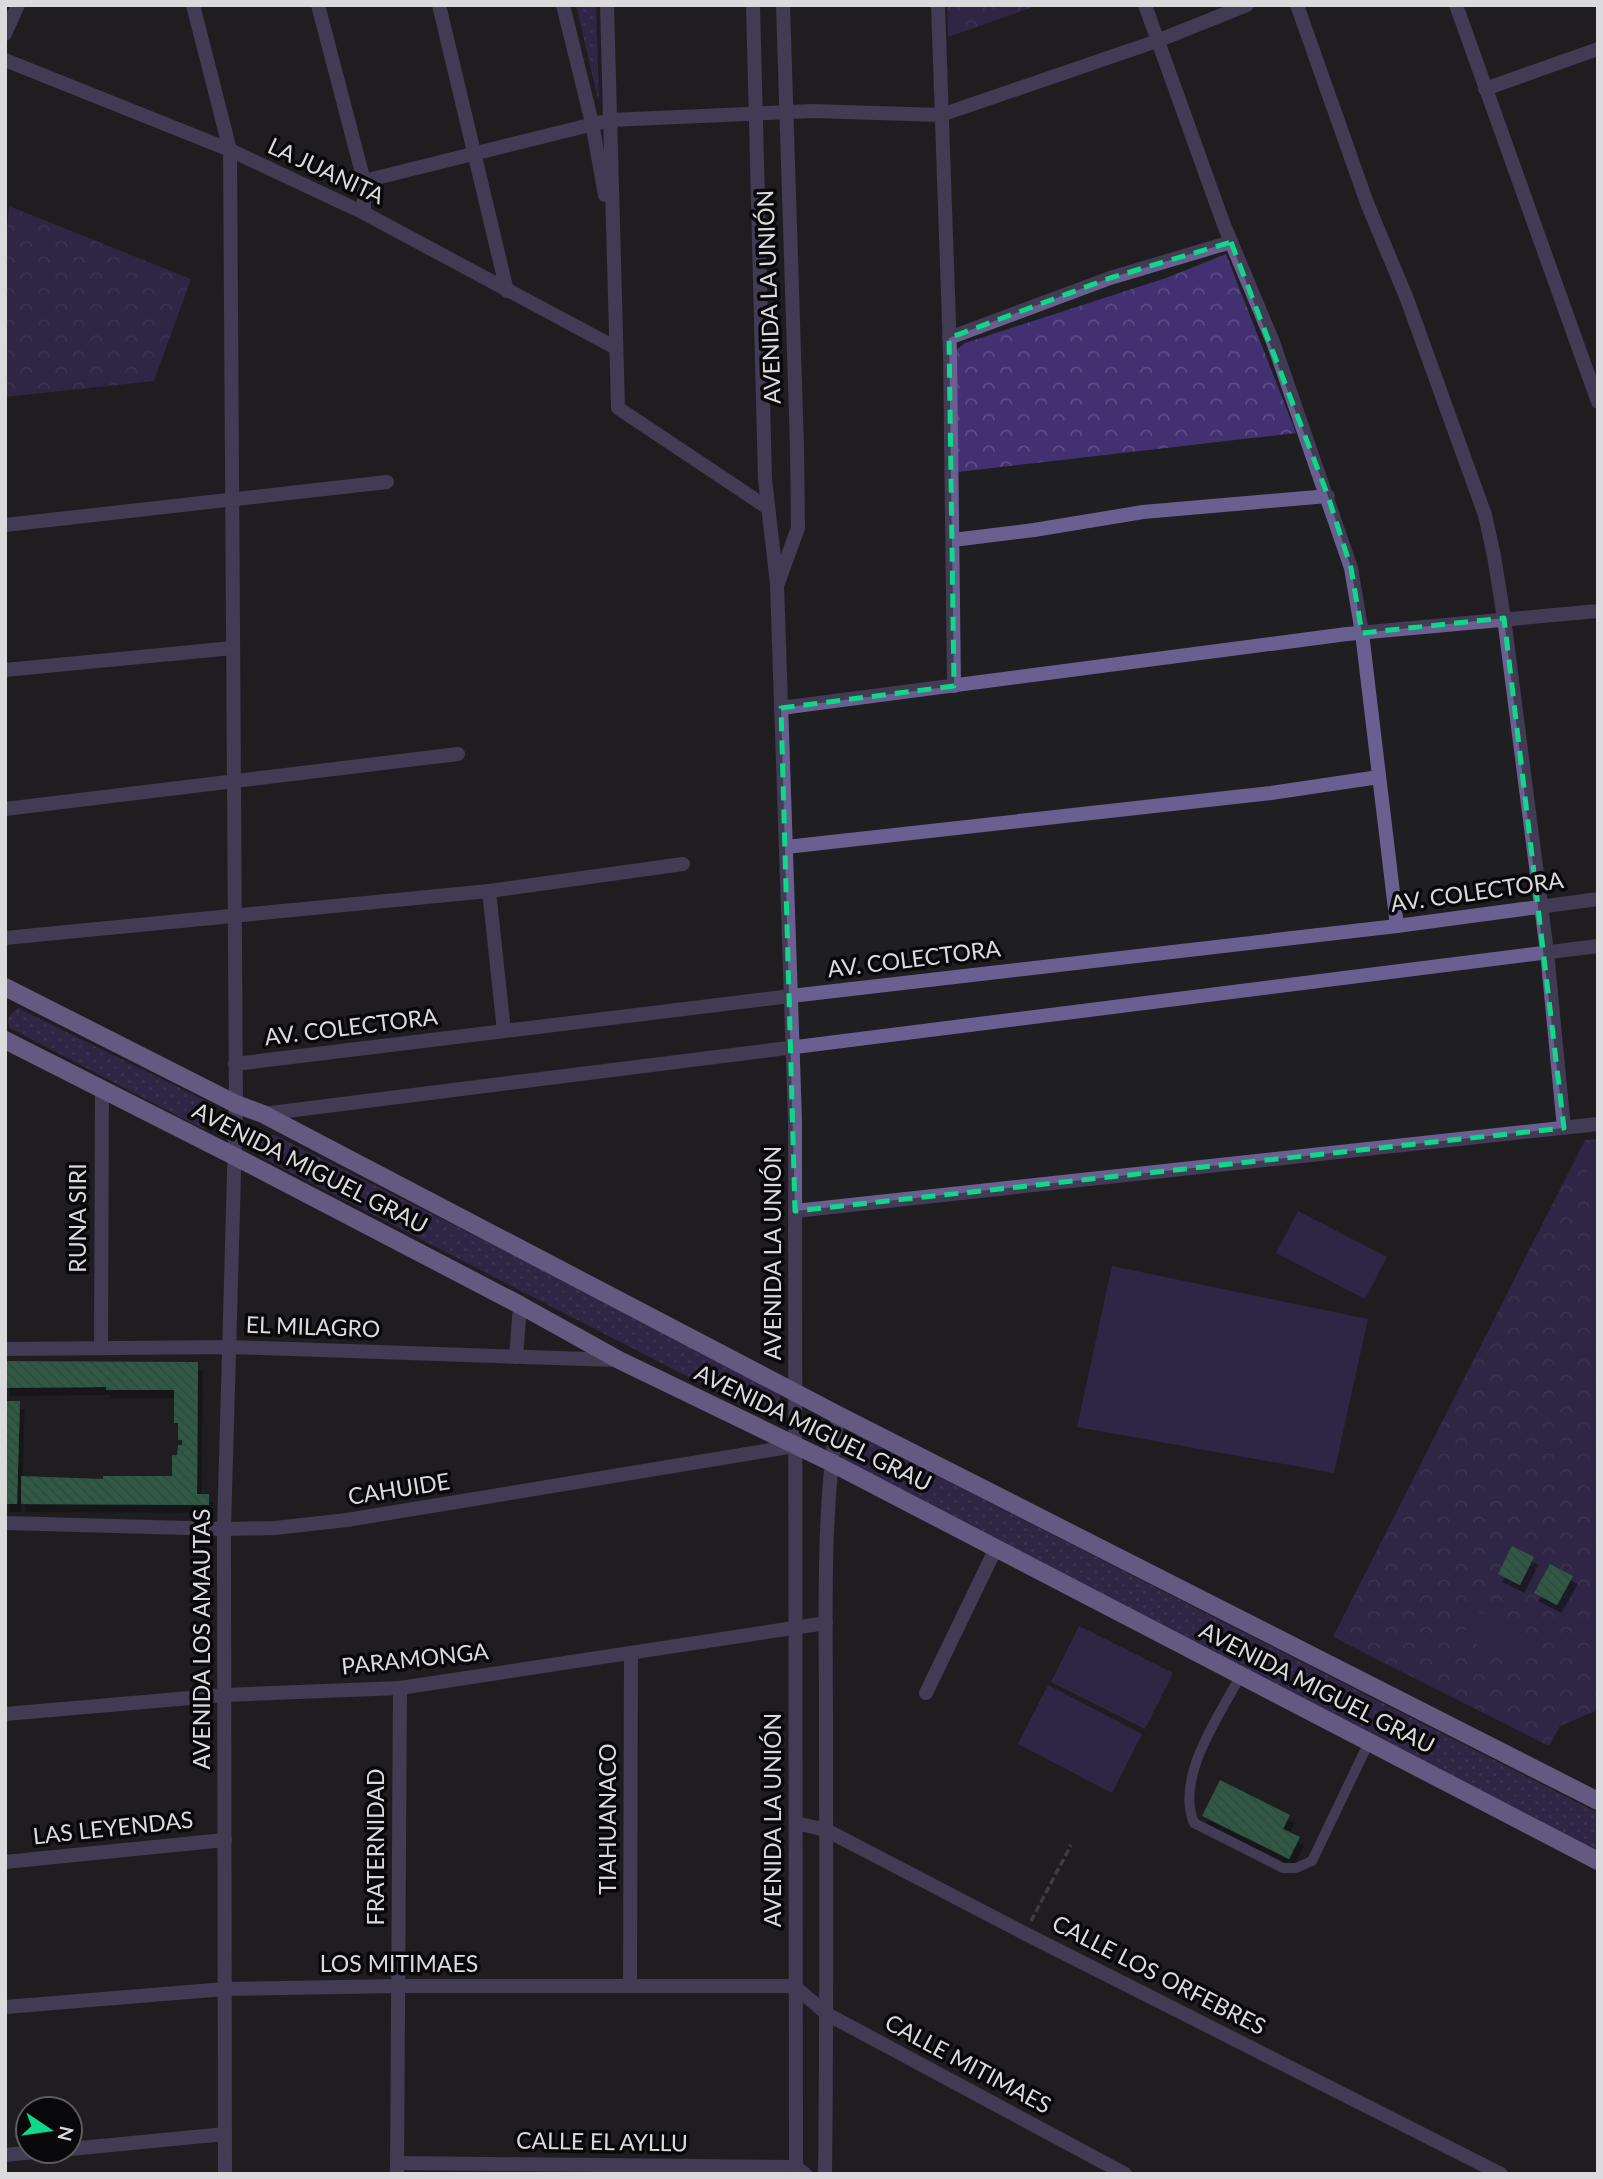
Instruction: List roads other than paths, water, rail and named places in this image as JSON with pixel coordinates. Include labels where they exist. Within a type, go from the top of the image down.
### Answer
[{"type":"main road","name":"AVENIDA MIGUEL GRAU","points":[[5,987],[236,1104],[263,1114],[838,1415],[1598,1801]]},
{"type":"main road","name":"AVENIDA MIGUEL GRAU","points":[[5,1040],[520,1305],[619,1360],[830,1462],[1598,1861]]},
{"type":"street","points":[[5,34],[18,5]]},
{"type":"street","name":"AVENIDA LOS AMAUTAS","points":[[193,5],[230,150],[236,1104],[225,1529],[225,2174]]},
{"type":"street","points":[[318,5],[364,181],[364,213]]},
{"type":"street","points":[[439,5],[507,290]]},
{"type":"street","points":[[563,5],[592,123],[613,242]]},
{"type":"street","points":[[607,5],[618,408],[768,508]]},
{"type":"street","name":"AVENIDA LA UNIÓN","points":[[753,5],[765,479],[777,584],[793,1049],[797,1629],[794,1986],[799,2172]]},
{"type":"street","name":"AVENIDA LA UNIÓN","points":[[777,584],[798,528],[783,5]]},
{"type":"street","points":[[938,5],[949,338],[954,686]]},
{"type":"street","points":[[1145,5],[1231,242],[1273,342],[1351,568],[1362,633],[1397,926]]},
{"type":"street","points":[[364,181],[610,120],[785,112],[941,115],[1157,41],[1247,5]]},
{"type":"street","points":[[1297,5],[1367,203],[1406,299],[1485,515],[1504,618],[1547,953],[1564,1128]]},
{"type":"street","points":[[1456,5],[1598,402]]},
{"type":"street","points":[[1485,89],[1598,49]]},
{"type":"street","name":"LA JUANITA","points":[[5,60],[230,150],[364,213],[616,348]]},
{"type":"street","points":[[949,338],[1110,278],[1231,242]]},
{"type":"street","points":[[5,525],[387,481]]},
{"type":"street","points":[[953,540],[1143,512],[1328,496]]},
{"type":"street","points":[[782,708],[1362,633],[1598,611]]},
{"type":"street","points":[[5,670],[233,648]]},
{"type":"street","points":[[5,809],[458,754]]},
{"type":"street","points":[[786,847],[1271,793],[1379,777]]},
{"type":"street","points":[[5,938],[489,891],[683,864]]},
{"type":"street","points":[[489,891],[504,1031]]},
{"type":"street","name":"AV. COLECTORA","points":[[235,1064],[1397,926],[1598,899]]},
{"type":"street","points":[[263,1114],[1598,946]]},
{"type":"street","name":"RUNA SIRI","points":[[101,1348],[102,1088]]},
{"type":"street","points":[[795,1210],[1598,1124]]},
{"type":"street","points":[[516,1357],[520,1305]]},
{"type":"street","name":"EL MILAGRO","points":[[5,1349],[229,1347],[619,1360]]},
{"type":"street","points":[[825,2174],[826,1623],[830,1462],[838,1415]]},
{"type":"street","name":"CAHUIDE","points":[[5,1524],[275,1528],[347,1520],[795,1446]]},
{"type":"street","points":[[926,1693],[996,1548]]},
{"type":"street","name":"PARAMONGA","points":[[5,1714],[225,1695],[400,1688],[826,1623]]},
{"type":"street","name":"TIAHUANACO","points":[[630,1986],[631,1653]]},
{"type":"street","name":"FRATERNIDAD","points":[[397,2168],[400,1688]]},
{"type":"street","name":"CALLE LOS ORFEBRES","points":[[796,1824],[826,1830],[1501,2174]]},
{"type":"street","name":"LAS LEYENDAS","points":[[5,1862],[225,1840]]},
{"type":"street","name":"LOS MITIMAES","points":[[5,2007],[225,1989],[794,1986]]},
{"type":"street","name":"CALLE MITIMAES","points":[[794,1986],[827,2014],[1125,2174]]},
{"type":"street","points":[[84,2148],[225,2134]]},
{"type":"street","name":"CALLE EL AYLLU","points":[[397,2168],[799,2172]]},
{"type":"lane","points":[[1241,1675],[1195,1763],[1189,1783],[1188,1809],[1194,1823],[1283,1868],[1296,1868],[1312,1861],[1370,1742]]}]
